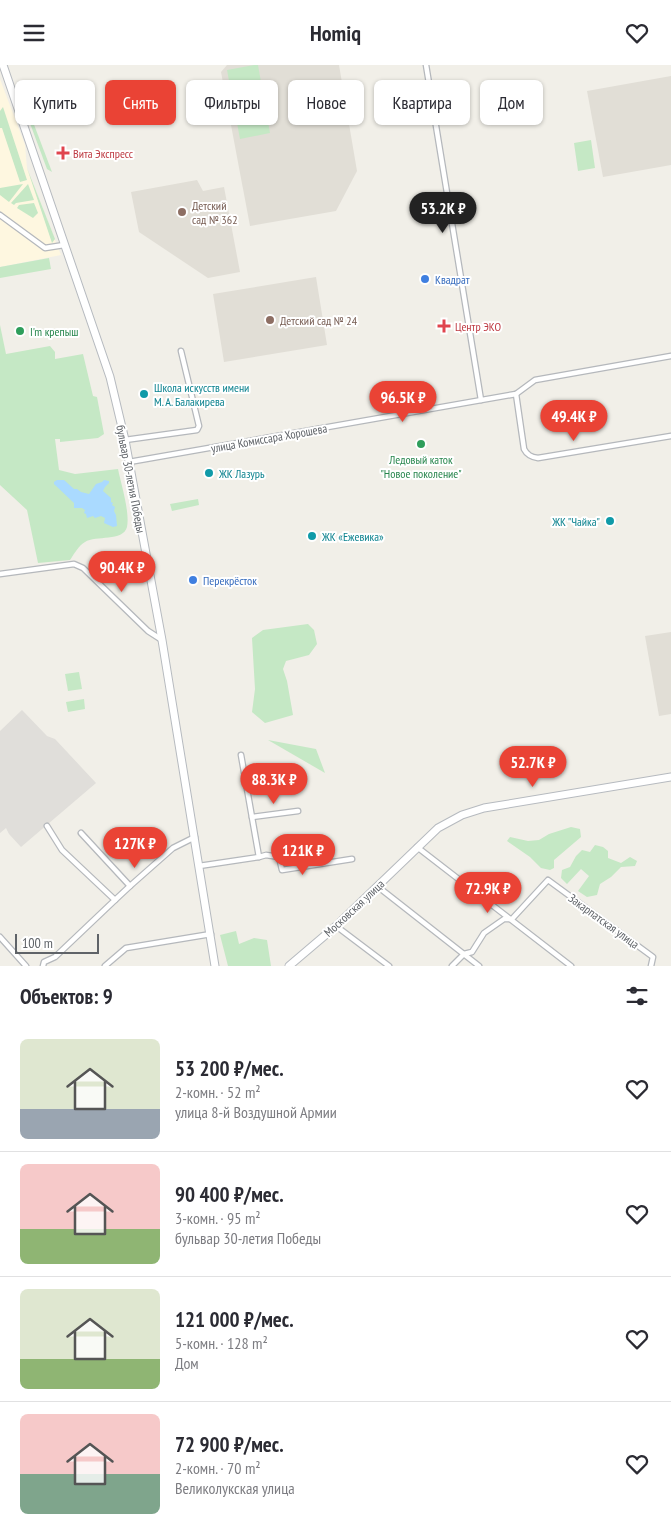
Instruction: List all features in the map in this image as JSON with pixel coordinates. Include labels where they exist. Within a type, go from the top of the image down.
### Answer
[{"type":"main road","name":"бульвар 30-летия Победы","points":[[3,65],[64,245],[104,355],[129,462],[162,640],[216,966]]},
{"type":"main road","name":"Московская улица","points":[[289,966],[336,926],[438,827],[462,815],[484,808],[671,777]]},
{"type":"street","points":[[426,65],[481,400]]},
{"type":"street","points":[[0,215],[45,248],[64,245]]},
{"type":"street","points":[[124,440],[197,431],[199,426],[181,351]]},
{"type":"street","name":"улица Комиссара Хорошева","points":[[129,462],[516,394],[535,380],[671,356]]},
{"type":"street","points":[[516,394],[524,449],[532,457],[538,458],[671,436]]},
{"type":"street","points":[[0,574],[74,564],[83,567],[148,631],[162,640]]},
{"type":"street","points":[[241,755],[259,857]]},
{"type":"street","points":[[252,817],[298,811]]},
{"type":"street","points":[[47,826],[62,850],[115,900]]},
{"type":"street","points":[[81,833],[130,886]]},
{"type":"street","points":[[43,966],[44,962],[55,957],[130,886],[174,848],[195,837]]},
{"type":"street","points":[[417,847],[571,966]]},
{"type":"street","points":[[199,866],[266,855],[279,857],[282,869],[352,859]]},
{"type":"street","name":"Закарпатская улица","points":[[512,919],[548,880],[653,957],[651,966]]},
{"type":"street","points":[[377,886],[479,966]]},
{"type":"street","points":[[452,966],[464,954],[472,952],[484,933],[504,919],[512,919]]},
{"type":"street","points":[[336,926],[389,966]]},
{"type":"street","points":[[105,966],[126,948],[211,934]]},
{"type":"street","points":[[0,937],[26,966]]},
{"type":"shaded area","points":[[227,65],[339,65],[342,80],[288,80],[288,125],[349,125],[357,171],[336,211],[250,226],[231,125],[278,125],[278,80],[223,80],[221,72]]},
{"type":"shaded area","points":[[671,76],[671,165],[603,177],[587,91]]},
{"type":"shaded area","points":[[0,79],[15,119],[15,125],[17,125],[25,145],[27,168],[61,255],[0,267]]},
{"type":"shaded area","name":"Детский сад № 362","points":[[197,180],[203,191],[224,187],[240,272],[208,278],[139,232],[131,192]]},
{"type":"shaded area","name":"Детский сад № 24","points":[[316,277],[327,345],[224,362],[213,294]]},
{"type":"shaded area","points":[[671,632],[671,714],[659,716],[645,636]]},
{"type":"shaded area","points":[[22,710],[47,736],[55,739],[96,783],[21,847],[6,828],[0,833],[0,731]]},
{"type":"green space","points":[[258,65],[261,80],[229,80],[227,70]]},
{"type":"green space","points":[[3,107],[27,180],[20,182],[2,128],[0,128],[0,111]]},
{"type":"green space","points":[[31,125],[34,125],[52,172],[47,169]]},
{"type":"green space","points":[[237,125],[269,125],[270,133],[240,139]]},
{"type":"green space","points":[[591,140],[595,168],[578,171],[574,143]]},
{"type":"green space","points":[[27,168],[55,239],[52,243]]},
{"type":"green space","points":[[23,184],[9,202],[0,195],[0,188]]},
{"type":"green space","points":[[28,184],[34,200],[14,205],[11,203]]},
{"type":"green space","points":[[34,203],[38,213],[33,218],[17,208],[19,205]]},
{"type":"green space","points":[[49,258],[51,269],[0,278],[0,267]]},
{"type":"green space","points":[[0,325],[6,354],[50,346],[55,352],[55,359],[83,354],[93,396],[97,397],[104,434],[98,438],[60,442],[60,439],[55,439],[59,470],[75,474],[118,469],[128,521],[127,527],[120,535],[83,543],[70,560],[38,563],[27,510],[0,485]]},
{"type":"green space","points":[[198,499],[199,505],[172,511],[170,504]]},
{"type":"green space","points":[[308,624],[314,630],[317,644],[309,655],[286,661],[283,669],[293,715],[265,723],[252,712],[255,689],[252,638],[263,630]]},
{"type":"green space","points":[[79,672],[82,689],[68,691],[65,674]]},
{"type":"green space","points":[[84,699],[85,709],[68,712],[66,702]]},
{"type":"green space","points":[[268,740],[316,749],[325,773]]},
{"type":"green space","points":[[571,827],[580,829],[581,837],[554,860],[554,868],[550,870],[541,868],[530,857],[507,841],[510,837],[528,841],[539,840],[549,834]]},
{"type":"green space","points":[[595,845],[603,847],[608,851],[608,858],[621,863],[630,857],[637,861],[635,866],[621,867],[600,884],[597,895],[587,897],[578,891],[589,876],[581,869],[567,884],[561,878],[562,870],[570,867],[582,850],[590,852]]},
{"type":"green space","points":[[236,931],[239,944],[254,938],[267,940],[271,966],[228,966],[220,935]]},
{"type":"water","points":[[57,480],[64,480],[74,489],[89,494],[96,484],[104,480],[109,481],[103,491],[111,498],[112,505],[115,507],[117,526],[113,527],[104,523],[105,518],[101,516],[87,518],[84,513],[85,510],[74,508],[74,503],[54,484]]},
{"type":"place","name":"Вита Экспресс","points":[[63,153]]},
{"type":"place","name":"Детский сад № 362","points":[[182,212]]},
{"type":"place","name":"Квадрат","points":[[425,279]]},
{"type":"place","name":"Детский сад № 24","points":[[270,320]]},
{"type":"place","name":"Центр ЭКО","points":[[444,326]]},
{"type":"place","name":"I'm крепыш","points":[[20,331]]},
{"type":"place","name":"Школа искусств имени М. А. Балакирева","points":[[144,394]]},
{"type":"place","name":"Ледовый каток \"Новое поколение\"","points":[[421,444]]},
{"type":"place","name":"ЖК Лазурь","points":[[209,473]]},
{"type":"place","name":"ЖК \"Чайка\"","points":[[610,521]]},
{"type":"place","name":"ЖК «Ежевика»","points":[[312,536]]},
{"type":"place","name":"Перекрёсток","points":[[193,580]]}]
